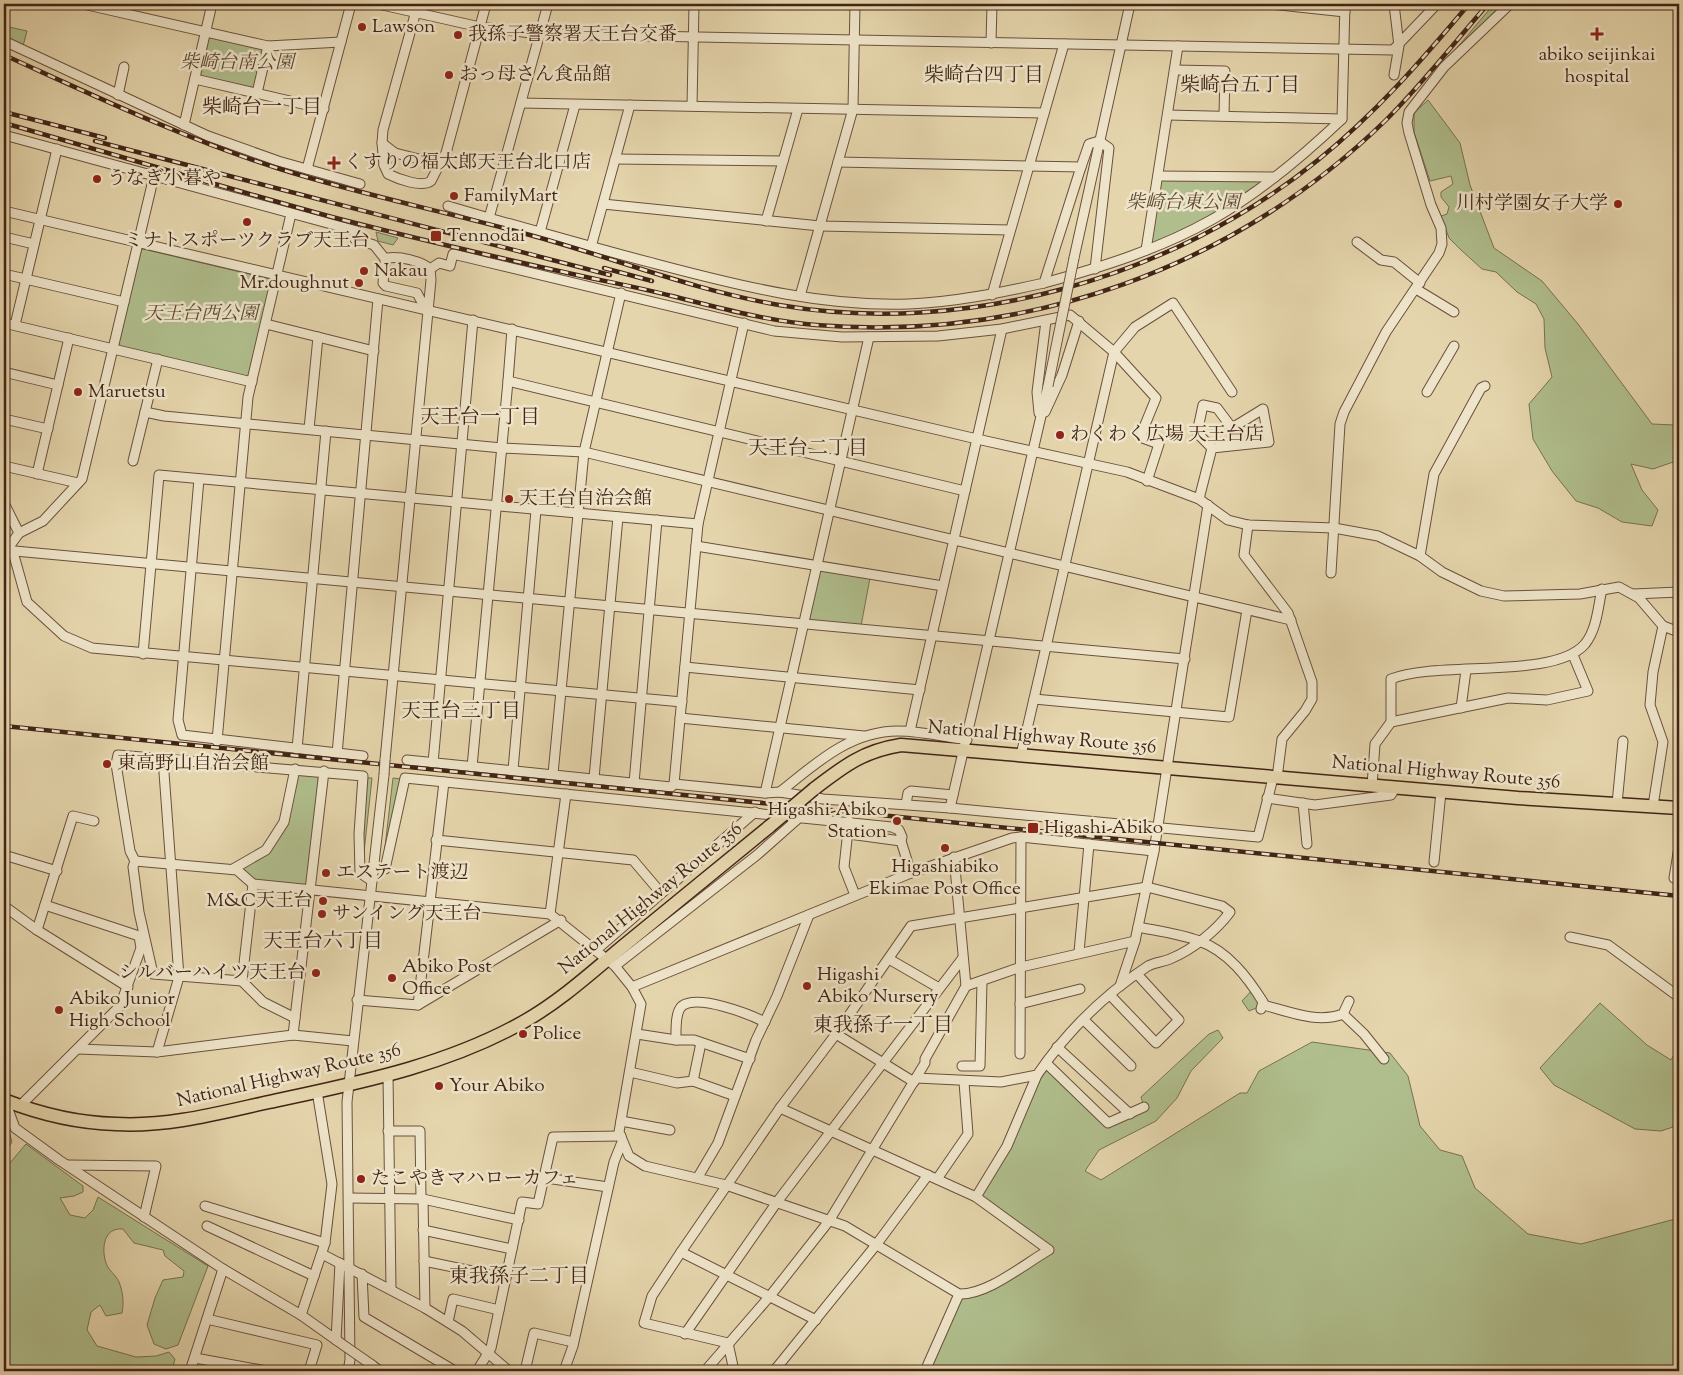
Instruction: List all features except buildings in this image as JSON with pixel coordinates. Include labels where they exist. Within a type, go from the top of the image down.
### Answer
[{"type":"highway","name":"National Highway Route 356","points":[[4,1101],[40,1113],[84,1121],[116,1124],[149,1124],[195,1118],[388,1075],[435,1062],[500,1034],[545,1008],[611,963],[770,826],[849,762],[875,750],[901,745],[966,745],[1021,755],[1275,778],[1441,792],[1679,808]]},
{"type":"street","points":[[83,4],[97,5],[268,46],[341,42]]},
{"type":"street","points":[[184,125],[212,4]]},
{"type":"street","points":[[307,169],[351,4]]},
{"type":"street","points":[[378,4],[416,8],[480,27],[539,34],[1393,50],[1399,46],[1437,4]]},
{"type":"street","points":[[416,8],[383,130],[382,143],[384,165],[388,174],[393,177],[424,184],[431,181],[435,169],[446,153],[486,4]]},
{"type":"street","points":[[489,218],[548,4]]},
{"type":"street","points":[[692,106],[694,4]]},
{"type":"street","points":[[800,296],[853,109],[855,4]]},
{"type":"street","points":[[991,43],[992,4]]},
{"type":"street","points":[[950,808],[1048,386],[1099,141],[1130,4]]},
{"type":"street","points":[[448,206],[716,280],[800,296],[857,303],[908,304],[962,300],[1044,284],[1095,269],[1146,250],[1214,219],[1275,178],[1342,119],[1345,8],[1270,4]]},
{"type":"street","points":[[1394,4],[1399,46],[1394,75]]},
{"type":"street","points":[[1330,574],[1340,424],[1344,412],[1386,332],[1439,253],[1442,236],[1409,133],[1407,117],[1444,67],[1510,4]]},
{"type":"street","points":[[4,41],[184,125],[278,161],[360,184]]},
{"type":"street","points":[[992,294],[1064,44]]},
{"type":"street","points":[[257,93],[268,46]]},
{"type":"street","points":[[1146,250],[1178,46]]},
{"type":"street","points":[[118,95],[124,67]]},
{"type":"street","points":[[1175,70],[1225,71],[1224,116]]},
{"type":"street","points":[[195,79],[324,109]]},
{"type":"street","points":[[521,103],[1044,113]]},
{"type":"street","points":[[540,232],[574,104]]},
{"type":"street","points":[[591,247],[630,105]]},
{"type":"street","points":[[766,221],[798,108]]},
{"type":"street","points":[[1168,115],[1342,119]]},
{"type":"street","points":[[4,135],[357,231],[355,239],[374,245],[386,260],[382,280],[384,284],[417,293],[426,310]]},
{"type":"street","points":[[1044,284],[1089,144],[1099,141]]},
{"type":"street","points":[[1095,269],[1109,148],[1099,141]]},
{"type":"street","points":[[382,143],[395,153],[427,161],[442,160]]},
{"type":"street","points":[[15,326],[57,149]]},
{"type":"street","points":[[384,165],[390,156],[395,153]]},
{"type":"street","points":[[615,159],[783,161]]},
{"type":"street","points":[[427,161],[435,169]]},
{"type":"street","points":[[838,162],[1081,167]]},
{"type":"street","points":[[8,551],[19,532],[43,521],[82,479],[154,176]]},
{"type":"street","points":[[1158,176],[1275,178]]},
{"type":"street","points":[[603,204],[820,226],[1010,230]]},
{"type":"street","points":[[4,211],[977,439],[1127,472],[1199,499],[1228,520],[1248,525],[1334,528],[1378,536],[1420,556],[1442,572],[1481,591],[1504,596],[1580,594],[1618,587],[1633,594],[1663,626],[1679,632]]},
{"type":"street","points":[[217,741],[246,424],[252,382],[291,214]]},
{"type":"street","points":[[4,240],[34,244]]},
{"type":"street","points":[[1357,242],[1381,260],[1394,262],[1418,286],[1454,312]]},
{"type":"street","points":[[430,269],[439,263],[450,266],[453,254],[774,331],[869,337],[938,336],[1002,329],[1070,316],[1079,321],[1114,352],[1156,398],[1140,437],[1159,444],[1147,481]]},
{"type":"street","points":[[348,1371],[350,1360],[350,1268],[348,1084],[384,775],[426,310],[430,300],[430,269],[426,265],[398,258],[386,260]]},
{"type":"street","points":[[4,274],[124,302]]},
{"type":"street","points":[[553,774],[584,452],[620,294]]},
{"type":"street","points":[[337,754],[378,299]]},
{"type":"street","points":[[1021,755],[1114,352],[1135,327],[1173,303],[1232,392]]},
{"type":"street","points":[[433,763],[473,320]]},
{"type":"street","points":[[1040,421],[1037,392],[1046,321]]},
{"type":"street","points":[[1040,421],[1062,375],[1079,321]]},
{"type":"street","points":[[4,323],[252,382]]},
{"type":"street","points":[[266,324],[374,350]]},
{"type":"street","points":[[674,784],[698,524],[744,324]]},
{"type":"street","points":[[472,767],[512,329]]},
{"type":"street","points":[[910,731],[1002,329]]},
{"type":"street","points":[[309,429],[318,337]]},
{"type":"street","points":[[765,793],[869,337]]},
{"type":"street","points":[[38,474],[69,338]]},
{"type":"street","points":[[1427,392],[1454,346]]},
{"type":"street","points":[[133,461],[158,359]]},
{"type":"street","points":[[4,372],[58,385]]},
{"type":"street","points":[[508,381],[965,490]]},
{"type":"street","points":[[1420,556],[1434,474],[1481,388],[1485,386]]},
{"type":"street","points":[[1203,405],[1217,408],[1232,428],[1263,409],[1269,442],[1212,448],[1197,433],[1203,405]]},
{"type":"street","points":[[145,412],[164,416],[502,448],[584,452],[1291,620]]},
{"type":"street","points":[[4,419],[48,429]]},
{"type":"street","points":[[297,749],[326,431]]},
{"type":"street","points":[[1199,499],[1212,448]]},
{"type":"street","points":[[4,466],[78,483]]},
{"type":"street","points":[[143,654],[159,475],[698,524]]},
{"type":"street","points":[[199,478],[178,720],[182,735],[217,741],[363,756]]},
{"type":"street","points":[[4,503],[19,532]]},
{"type":"street","points":[[1120,986],[1135,941],[1154,851],[1208,505]]},
{"type":"street","points":[[513,770],[536,510]]},
{"type":"street","points":[[594,778],[618,516]]},
{"type":"street","points":[[634,783],[658,520]]},
{"type":"street","points":[[408,760],[671,787],[674,784],[765,793],[780,792],[823,799],[906,804],[1258,837],[1267,798],[1275,778],[1282,739],[1305,711],[1312,699],[1312,682],[1288,613],[1244,555],[1248,525]]},
{"type":"street","points":[[696,546],[943,586]]},
{"type":"street","points":[[8,551],[1185,659]]},
{"type":"street","points":[[8,551],[27,602],[64,636],[92,648],[224,662],[682,702]]},
{"type":"street","points":[[1372,786],[1375,744],[1392,722],[1391,679],[1406,673],[1423,671],[1466,670],[1555,662],[1573,654],[1584,645],[1594,628],[1602,589]]},
{"type":"street","points":[[1633,594],[1679,592]]},
{"type":"street","points":[[1034,699],[1176,714],[1229,717],[1247,610]]},
{"type":"street","points":[[1653,806],[1663,738],[1650,705],[1653,672],[1663,626]]},
{"type":"street","points":[[1392,722],[1508,698],[1547,700],[1588,691],[1573,654]]},
{"type":"street","points":[[685,667],[920,690]]},
{"type":"street","points":[[1461,708],[1466,670]]},
{"type":"street","points":[[680,718],[867,736]]},
{"type":"street","points":[[780,792],[830,752],[867,736],[910,731],[966,745]]},
{"type":"street","points":[[1617,804],[1623,741]]},
{"type":"street","points":[[295,1018],[263,1002],[242,982],[153,974],[139,912],[133,867],[135,861],[130,851],[116,764],[118,755],[295,768],[363,776],[358,834],[360,873],[372,881]]},
{"type":"street","points":[[157,1052],[180,977],[163,759]]},
{"type":"street","points":[[233,869],[266,850],[284,822],[295,768]]},
{"type":"street","points":[[293,1035],[324,771]]},
{"type":"street","points":[[373,869],[385,869],[405,778],[892,826],[899,830],[902,837],[901,840],[911,873]]},
{"type":"street","points":[[418,1005],[444,782]]},
{"type":"street","points":[[1267,798],[1314,805],[1391,795],[1395,788]]},
{"type":"street","points":[[906,804],[908,793],[911,791],[953,795]]},
{"type":"street","points":[[1434,862],[1441,792]]},
{"type":"street","points":[[550,914],[566,794]]},
{"type":"street","points":[[1303,803],[1307,844]]},
{"type":"street","points":[[596,950],[755,812]]},
{"type":"street","points":[[37,930],[73,816],[94,821]]},
{"type":"street","points":[[611,963],[757,855],[800,817]]},
{"type":"street","points":[[850,822],[844,867],[855,895]]},
{"type":"street","points":[[849,834],[901,840]]},
{"type":"street","points":[[632,986],[911,873],[954,857],[1021,837],[1154,851]]},
{"type":"street","points":[[1020,1054],[1021,837]]},
{"type":"street","points":[[436,840],[632,860],[660,893]]},
{"type":"street","points":[[1079,952],[1089,844]]},
{"type":"street","points":[[1674,878],[1679,848]]},
{"type":"street","points":[[4,855],[57,871]]},
{"type":"street","points":[[705,1371],[770,1296],[829,1221],[915,1080],[966,986],[958,917],[954,857]]},
{"type":"street","points":[[135,861],[233,869],[238,870],[252,884],[430,900],[550,914],[561,920],[611,963],[632,986],[642,1004],[621,1121],[622,1139],[629,1156],[636,1162],[655,1169],[726,1185],[857,1232],[959,1294],[971,1295],[984,1290],[1049,1250],[976,1197],[780,1108]]},
{"type":"street","points":[[242,982],[252,884]]},
{"type":"street","points":[[728,1343],[644,1323],[652,1296],[726,1185],[780,1108],[836,1034],[911,926],[1147,887],[1222,906],[1230,912],[1221,923],[1200,940],[1171,959],[1151,964],[1120,986],[1057,1047],[1037,1075],[1007,1146],[976,1197]]},
{"type":"street","points":[[20,1106],[114,1014],[128,987],[141,948],[139,936],[46,905]]},
{"type":"street","points":[[4,906],[37,930],[128,987]]},
{"type":"street","points":[[698,1178],[718,1143],[735,1096],[809,915]]},
{"type":"street","points":[[357,1000],[418,1005],[561,920]]},
{"type":"street","points":[[1138,927],[1200,940],[1220,952],[1246,977],[1262,1007],[1319,1018],[1331,1018],[1343,1014],[1349,1001]]},
{"type":"street","points":[[1570,937],[1608,945],[1660,985],[1679,997]]},
{"type":"street","points":[[966,986],[1021,967],[1079,952],[1135,941]]},
{"type":"street","points":[[889,959],[939,988]]},
{"type":"street","points":[[685,1334],[777,1202],[962,959]]},
{"type":"street","points":[[1110,995],[1156,1043],[1179,1020],[1137,974]]},
{"type":"street","points":[[962,1066],[980,1066],[982,981]]},
{"type":"street","points":[[1020,1004],[1080,989]]},
{"type":"street","points":[[676,1040],[679,1011],[683,1006],[693,1003],[740,1011],[765,1022]]},
{"type":"street","points":[[1343,1014],[1364,1034],[1384,1059]]},
{"type":"street","points":[[1084,1020],[1131,1066]]},
{"type":"street","points":[[637,1034],[701,1043],[750,1059]]},
{"type":"street","points":[[836,1034],[915,1080],[1001,1082],[1037,1075]]},
{"type":"street","points":[[78,1049],[157,1052],[293,1035],[353,1041]]},
{"type":"street","points":[[693,1081],[701,1043]]},
{"type":"street","points":[[1057,1047],[1130,1114]]},
{"type":"street","points":[[1046,1063],[1108,1123],[1144,1107]]},
{"type":"street","points":[[630,1072],[677,1083],[693,1081],[735,1096]]},
{"type":"street","points":[[388,1075],[391,1289]]},
{"type":"street","points":[[774,1371],[876,1244],[968,1134],[964,1082]]},
{"type":"street","points":[[301,1315],[325,1243],[332,1184],[317,1091]]},
{"type":"street","points":[[4,1101],[15,1128],[66,1165],[223,1269],[301,1315],[380,1371]]},
{"type":"street","points":[[621,1121],[670,1130]]},
{"type":"street","points":[[388,1131],[420,1130],[425,1308]]},
{"type":"street","points":[[477,1371],[488,1355],[522,1202],[538,1204],[546,1178],[553,1137],[622,1139]]},
{"type":"street","points":[[564,1371],[573,1342],[614,1162],[622,1139]]},
{"type":"street","points":[[66,1165],[156,1166],[144,1216]]},
{"type":"street","points":[[546,1178],[608,1187]]},
{"type":"street","points":[[349,1198],[422,1199],[519,1220]]},
{"type":"street","points":[[205,1206],[325,1243]]},
{"type":"street","points":[[207,1226],[314,1276]]},
{"type":"street","points":[[424,1230],[512,1248]]},
{"type":"street","points":[[681,1252],[816,1320]]},
{"type":"street","points":[[322,1254],[391,1289],[448,1322],[509,1371]]},
{"type":"street","points":[[424,1260],[506,1278]]},
{"type":"street","points":[[338,1342],[340,1263]]},
{"type":"street","points":[[190,1371],[223,1269]]},
{"type":"street","points":[[362,1274],[364,1317],[455,1371]]},
{"type":"street","points":[[925,1371],[959,1294]]},
{"type":"street","points":[[448,1322],[453,1299],[499,1310]]},
{"type":"street","points":[[207,1319],[318,1345],[309,1371]]},
{"type":"street","points":[[525,1371],[534,1333],[573,1342]]},
{"type":"street","points":[[728,1343],[734,1371]]},
{"type":"street","points":[[195,1358],[267,1371]]},
{"type":"green space","points":[[1494,4],[1503,4],[1456,49]]},
{"type":"green space","points":[[9,27],[27,31],[23,46],[7,38]]},
{"type":"green space","name":"柴崎台南公園","points":[[211,36],[264,50],[255,87],[252,88],[201,76],[199,73],[207,38]]},
{"type":"green space","points":[[1428,100],[1460,143],[1470,185],[1494,248],[1542,281],[1578,324],[1652,424],[1674,425],[1679,420],[1679,460],[1653,469],[1631,464],[1642,490],[1658,510],[1652,526],[1622,522],[1598,508],[1576,501],[1552,471],[1533,439],[1529,404],[1552,377],[1545,348],[1544,319],[1536,304],[1517,292],[1496,272],[1482,269],[1449,238],[1441,216],[1447,214],[1449,207],[1441,197],[1441,192],[1453,184],[1451,176],[1430,181],[1414,132],[1414,113]]},
{"type":"green space","name":"柴崎台東公園","points":[[1160,179],[1257,180],[1260,183],[1195,225],[1150,245]]},
{"type":"green space","points":[[376,232],[398,238],[393,245],[378,241]]},
{"type":"green space","name":"天王台西公園","points":[[143,249],[270,279],[272,283],[250,375],[247,377],[120,346],[118,343],[139,252]]},
{"type":"green space","points":[[820,569],[870,578],[861,626],[807,621]]},
{"type":"green space","points":[[296,771],[323,773],[308,887],[254,882],[240,868],[268,851],[286,823]]},
{"type":"green space","points":[[366,778],[372,778],[362,871]]},
{"type":"green space","points":[[393,778],[402,779],[383,864]]},
{"type":"green space","points":[[1254,988],[1263,1005],[1249,1011],[1242,1001]]},
{"type":"green space","points":[[1600,1003],[1647,1045],[1671,1060],[1679,1046],[1679,1125],[1661,1131],[1635,1129],[1554,1085],[1540,1068]]},
{"type":"green space","points":[[1218,1030],[1223,1038],[1191,1071],[1177,1098],[1156,1121],[1099,1150],[1085,1171],[1101,1180],[1240,1093],[1247,1093],[1259,1071],[1312,1042],[1390,1053],[1408,1076],[1420,1126],[1440,1150],[1462,1156],[1475,1188],[1528,1234],[1581,1244],[1679,1218],[1679,1371],[925,1371],[959,1294],[983,1290],[1049,1250],[976,1197],[1046,1063],[1108,1123],[1144,1107],[1141,1097],[1209,1034]]},
{"type":"green space","points":[[4,1113],[12,1142],[8,1148],[4,1146]]},
{"type":"green space","points":[[26,1144],[83,1186],[83,1192],[74,1196],[60,1198],[70,1215],[85,1218],[93,1210],[98,1197],[208,1266],[178,1345],[166,1349],[154,1344],[147,1325],[155,1298],[163,1280],[183,1277],[184,1271],[165,1256],[163,1250],[134,1243],[123,1229],[112,1231],[105,1240],[104,1251],[107,1266],[118,1279],[123,1298],[122,1313],[106,1316],[100,1305],[91,1312],[87,1330],[97,1346],[136,1357],[156,1356],[169,1352],[175,1359],[172,1371],[4,1371],[4,1170]]},
{"type":"railway","points":[[4,55],[175,131],[245,157],[311,178],[530,235],[747,299],[779,305],[849,313],[921,312],[993,304],[1064,289],[1133,266],[1199,237],[1261,201],[1318,160],[1339,142],[1397,86],[1469,4]]},
{"type":"railway","points":[[4,123],[332,217],[454,247],[762,317],[816,325],[895,327],[973,321],[1049,307],[1123,284],[1194,254],[1262,217],[1327,172],[1386,120],[1425,78],[1488,4]]},
{"type":"railway","points":[[4,112],[105,138]]},
{"type":"railway","points":[[95,141],[610,275]]},
{"type":"railway","points":[[604,268],[652,281]]},
{"type":"railway","points":[[4,726],[1679,896]]},
{"type":"place","name":"Lawson","points":[[362,27]]},
{"type":"place","name":"abiko seijinkai hospital","points":[[1597,34]]},
{"type":"place","name":"我孫子警察署天王台交番","points":[[458,35]]},
{"type":"place","name":"おっ母さん食品館","points":[[449,75]]},
{"type":"place","name":"くすりの福太郎天王台北口店","points":[[334,163]]},
{"type":"place","name":"うなぎ小暮や","points":[[97,179]]},
{"type":"place","name":"FamilyMart","points":[[454,196]]},
{"type":"place","name":"川村学園女子大学","points":[[1618,204]]},
{"type":"place","name":"ミナトスポーツクラブ天王台","points":[[247,222]]},
{"type":"place","name":"Tennodai","points":[[436,236]]},
{"type":"place","name":"Nakau","points":[[364,271]]},
{"type":"place","name":"Mr.doughnut","points":[[359,283]]},
{"type":"place","name":"Maruetsu","points":[[78,392]]},
{"type":"place","name":"わくわく広場 天王台店","points":[[1060,435]]},
{"type":"place","name":"天王台自治会館","points":[[509,499]]},
{"type":"place","name":"東高野山自治会館","points":[[107,764]]},
{"type":"place","name":"Higashi-Abiko Station","points":[[897,821]]},
{"type":"place","name":"Higashi-Abiko","points":[[1033,828]]},
{"type":"place","name":"Higashiabiko Ekimae Post Office","points":[[945,848]]},
{"type":"place","name":"エステート渡辺","points":[[326,873]]},
{"type":"place","name":"M&C天王台","points":[[323,901]]},
{"type":"place","name":"サンイング天王台","points":[[322,914]]},
{"type":"place","name":"シルバーハイツ天王台","points":[[316,973]]},
{"type":"place","name":"Abiko Post Office","points":[[392,978]]},
{"type":"place","name":"Higashi Abiko Nursery","points":[[807,986]]},
{"type":"place","name":"Abiko Junior High School","points":[[59,1010]]},
{"type":"place","name":"Police","points":[[523,1034]]},
{"type":"place","name":"Your Abiko","points":[[439,1086]]},
{"type":"place","name":"たこやきマハローカフェ","points":[[361,1179]]},
{"type":"district","name":"柴崎台四丁目","points":[[984,76]]},
{"type":"district","name":"柴崎台五丁目","points":[[1240,86]]},
{"type":"district","name":"柴崎台一丁目","points":[[262,108]]},
{"type":"district","name":"天王台一丁目","points":[[480,418]]},
{"type":"district","name":"天王台二丁目","points":[[808,449]]},
{"type":"district","name":"天王台三丁目","points":[[461,712]]},
{"type":"district","name":"天王台六丁目","points":[[323,942]]},
{"type":"district","name":"東我孫子一丁目","points":[[883,1026]]},
{"type":"district","name":"東我孫子二丁目","points":[[519,1277]]}]
